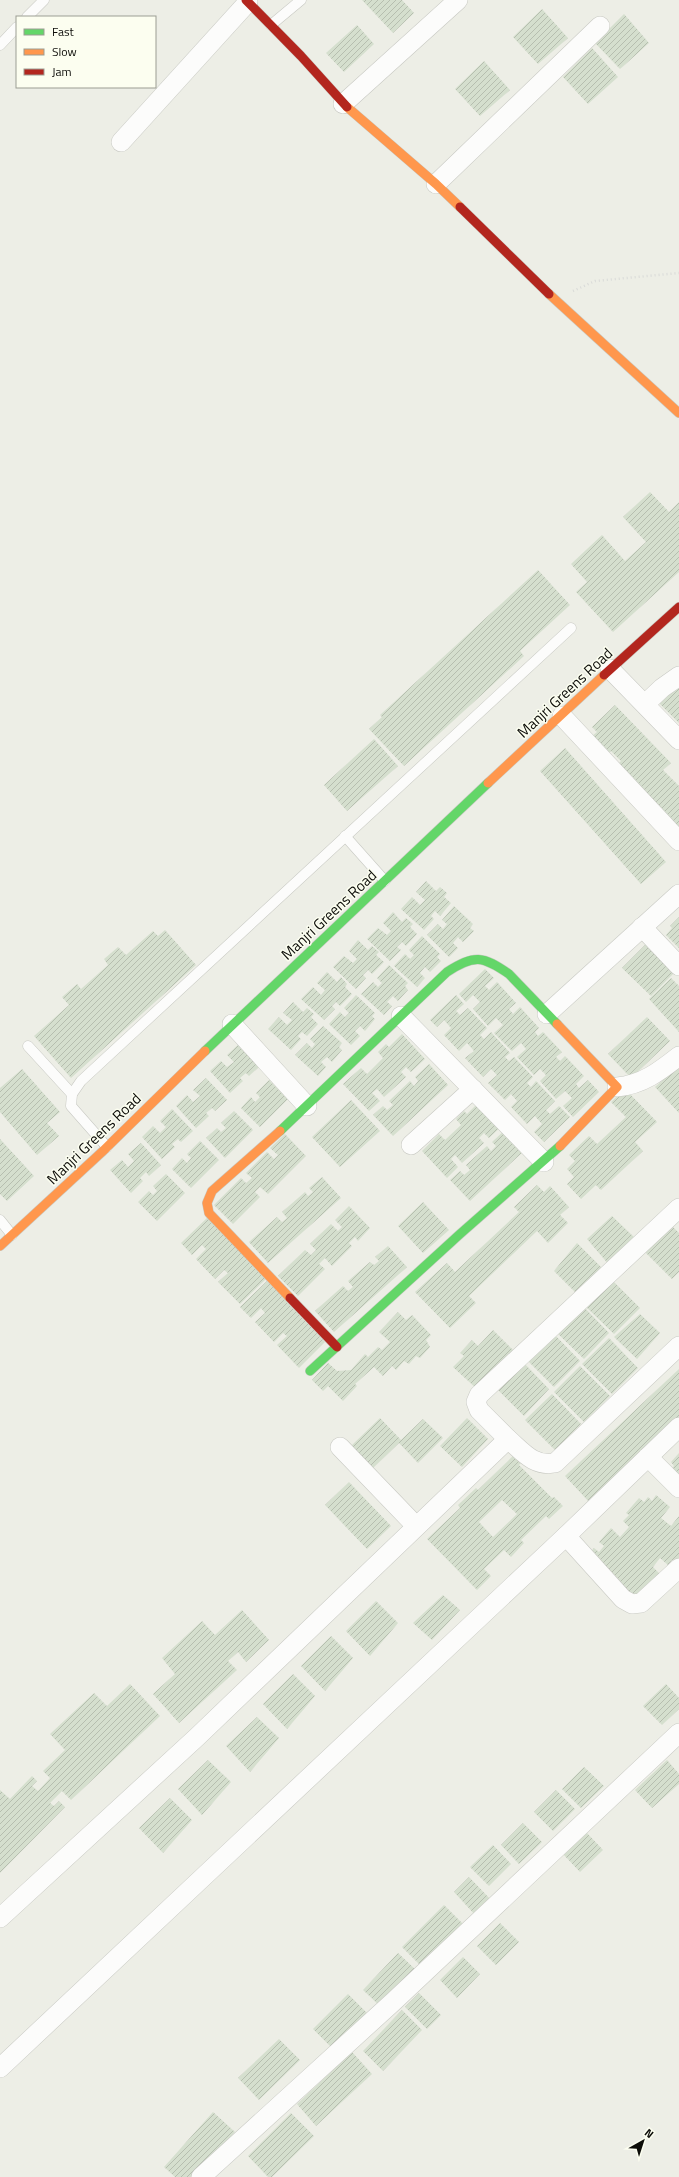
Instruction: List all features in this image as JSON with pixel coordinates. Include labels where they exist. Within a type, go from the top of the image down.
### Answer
[{"type":"street","points":[[343,104],[458,0]]},
{"type":"street","points":[[121,142],[247,1],[343,104],[436,184],[554,300],[679,413]]},
{"type":"street","points":[[436,184],[600,26]]},
{"type":"street","name":"Manjri Greens Road","points":[[0,1246],[107,1147],[232,1024],[562,716],[610,669],[679,608]]},
{"type":"street","points":[[610,669],[679,740]]},
{"type":"street","points":[[645,704],[662,688],[679,676]]},
{"type":"street","points":[[562,716],[679,841]]},
{"type":"street","points":[[547,1014],[679,894]]},
{"type":"street","points":[[642,927],[679,966]]},
{"type":"street","points":[[337,1347],[209,1213],[207,1203],[212,1191],[307,1106],[447,972],[463,960],[478,958],[492,962],[509,974],[617,1087]]},
{"type":"street","points":[[401,1016],[544,1162]]},
{"type":"street","points":[[232,1024],[307,1106]]},
{"type":"street","points":[[310,1371],[401,1287],[544,1162],[597,1110],[617,1087],[631,1086],[647,1078],[679,1056]]},
{"type":"street","points":[[411,1145],[473,1089]]},
{"type":"street","points":[[679,1208],[479,1395],[476,1402],[479,1410],[508,1439],[534,1461],[545,1465],[555,1463],[679,1346]]},
{"type":"street","points":[[0,2068],[566,1536],[679,1427]]},
{"type":"street","points":[[0,1918],[197,1737],[508,1439]]},
{"type":"street","points":[[340,1447],[416,1526]]},
{"type":"street","points":[[648,1457],[679,1488]]},
{"type":"street","points":[[566,1536],[623,1599],[632,1604],[641,1603],[679,1568]]},
{"type":"street","points":[[201,2177],[393,2002],[679,1733]]},
{"type":"lane","points":[[28,16],[44,0]]},
{"type":"lane","points":[[271,25],[301,0]]},
{"type":"lane","points":[[0,45],[16,28]]},
{"type":"lane","points":[[107,1147],[71,1106],[72,1094],[81,1081],[571,628]]},
{"type":"lane","points":[[345,836],[385,881]]},
{"type":"lane","points":[[28,1046],[72,1094]]},
{"type":"lane","points":[[0,1220],[12,1235]]},
{"type":"path","points":[[554,300],[594,281],[679,273]]},
{"type":"building","points":[[362,0],[402,0],[414,13],[393,33]]},
{"type":"building","points":[[542,9],[568,38],[538,64],[513,37]]},
{"type":"building","points":[[624,14],[649,43],[620,69],[595,43]]},
{"type":"building","points":[[357,25],[374,44],[344,72],[326,53]]},
{"type":"building","points":[[592,48],[618,77],[588,104],[563,77]]},
{"type":"building","points":[[484,61],[510,90],[480,116],[455,89]]},
{"type":"building","points":[[650,492],[669,512],[679,502],[679,572],[613,632],[576,592],[587,582],[571,564],[602,535],[625,561],[646,542],[623,517]]},
{"type":"building","points":[[538,570],[570,605],[520,651],[524,656],[404,766],[369,729],[382,717],[380,715]]},
{"type":"building","points":[[679,680],[679,723],[657,701]]},
{"type":"building","points":[[615,705],[671,763],[663,770],[679,786],[679,829],[618,764],[621,761],[611,751],[607,754],[591,737],[597,732],[592,727]]},
{"type":"building","points":[[374,739],[398,766],[347,811],[324,785]]},
{"type":"building","points":[[565,748],[666,862],[641,884],[540,771]]},
{"type":"building","points":[[426,881],[436,891],[440,887],[447,893],[444,897],[451,903],[440,916],[435,911],[431,916],[434,919],[424,930],[401,909],[412,897],[420,905],[425,900],[416,892]]},
{"type":"building","points":[[454,906],[473,924],[470,928],[474,931],[463,942],[458,937],[453,943],[458,948],[449,957],[427,935],[438,924],[443,929],[447,924],[442,920]]},
{"type":"building","points":[[393,912],[402,922],[406,918],[413,924],[410,927],[417,934],[406,946],[402,942],[397,947],[401,950],[390,961],[367,939],[378,928],[387,935],[391,931],[383,923]]},
{"type":"building","points":[[679,917],[679,948],[666,935],[672,928],[670,926]]},
{"type":"building","points":[[165,930],[196,965],[71,1078],[34,1036],[69,1005],[62,997],[77,984],[81,989],[108,965],[104,959],[118,947],[126,955],[153,931],[158,936]]},
{"type":"building","points":[[422,936],[440,954],[437,957],[441,961],[430,972],[425,967],[420,973],[425,978],[417,987],[394,966],[405,954],[410,959],[414,955],[409,950]]},
{"type":"building","points":[[358,940],[368,950],[372,946],[379,952],[376,955],[384,962],[372,974],[368,970],[363,975],[366,978],[356,989],[333,967],[344,956],[353,963],[357,959],[349,951]]},
{"type":"building","points":[[646,944],[674,973],[651,996],[622,968]]},
{"type":"building","points":[[389,965],[408,983],[405,986],[408,990],[398,1001],[393,996],[387,1002],[392,1006],[384,1015],[361,994],[373,982],[378,987],[382,983],[377,978]]},
{"type":"building","points":[[485,969],[494,978],[485,986],[489,990],[497,982],[516,1003],[509,1009],[513,1014],[520,1007],[539,1028],[535,1032],[538,1036],[543,1032],[562,1052],[556,1057],[560,1061],[565,1056],[584,1076],[576,1084],[579,1088],[588,1080],[599,1092],[573,1117],[563,1106],[572,1098],[565,1091],[556,1099],[540,1081],[546,1075],[540,1069],[534,1075],[517,1057],[526,1049],[521,1043],[512,1051],[494,1033],[503,1025],[496,1018],[488,1026],[473,1009],[480,1002],[473,995],[466,1002],[459,994]]},
{"type":"building","points":[[327,972],[337,982],[341,977],[347,984],[345,987],[352,994],[340,1006],[336,1002],[332,1006],[335,1009],[324,1020],[301,999],[313,987],[321,995],[325,990],[317,983]]},
{"type":"building","points":[[671,978],[679,986],[679,1032],[649,999]]},
{"type":"building","points":[[356,995],[375,1013],[372,1016],[375,1019],[365,1031],[360,1026],[355,1031],[360,1036],[351,1045],[329,1024],[340,1012],[345,1017],[349,1013],[344,1008]]},
{"type":"building","points":[[456,995],[464,1004],[456,1011],[460,1015],[468,1008],[487,1028],[480,1035],[484,1039],[491,1032],[510,1053],[505,1057],[509,1061],[514,1057],[533,1077],[527,1083],[531,1087],[536,1081],[555,1101],[546,1110],[550,1114],[559,1106],[570,1117],[544,1142],[534,1132],[542,1124],[535,1116],[527,1124],[511,1107],[517,1101],[511,1094],[505,1100],[488,1083],[497,1075],[491,1069],[483,1077],[465,1058],[474,1051],[467,1043],[459,1051],[444,1035],[451,1028],[444,1020],[437,1027],[430,1020]]},
{"type":"building","points":[[293,1002],[303,1012],[307,1008],[314,1014],[311,1017],[318,1024],[307,1036],[302,1032],[298,1036],[301,1039],[291,1050],[268,1029],[279,1017],[287,1025],[292,1020],[283,1013]]},
{"type":"building","points":[[647,1017],[670,1041],[631,1078],[608,1054]]},
{"type":"building","points":[[323,1026],[342,1043],[339,1047],[342,1050],[332,1062],[327,1057],[321,1062],[326,1067],[318,1076],[295,1055],[307,1043],[312,1048],[315,1044],[310,1039]]},
{"type":"building","points":[[402,1034],[425,1059],[411,1072],[406,1067],[401,1072],[406,1077],[384,1097],[377,1089],[372,1093],[380,1101],[369,1111],[343,1084],[361,1068],[367,1074],[383,1058],[378,1052],[386,1044],[389,1047]]},
{"type":"building","points":[[240,1043],[261,1065],[249,1076],[246,1073],[240,1078],[243,1081],[230,1093],[210,1071],[221,1061],[227,1067],[234,1062],[227,1055]]},
{"type":"building","points":[[429,1064],[448,1085],[393,1136],[373,1115],[383,1106],[387,1110],[393,1105],[389,1101],[410,1081],[414,1086],[418,1081],[415,1077]]},
{"type":"building","points":[[679,1066],[679,1113],[655,1087]]},
{"type":"building","points":[[22,1069],[60,1112],[47,1123],[59,1136],[37,1155],[0,1112],[0,1088]]},
{"type":"building","points":[[206,1078],[227,1100],[215,1111],[212,1108],[206,1113],[209,1116],[196,1128],[176,1106],[187,1095],[193,1102],[200,1096],[193,1090]]},
{"type":"building","points":[[269,1080],[288,1099],[260,1127],[241,1108],[251,1097],[255,1102],[260,1097],[256,1093]]},
{"type":"building","points":[[625,1089],[657,1122],[635,1142],[643,1151],[601,1190],[596,1185],[581,1199],[567,1184],[574,1177],[567,1169],[575,1161],[569,1155],[589,1136],[597,1144],[626,1117],[611,1102]]},
{"type":"building","points":[[351,1100],[380,1131],[340,1167],[312,1137]]},
{"type":"building","points":[[480,1101],[503,1125],[489,1138],[484,1133],[479,1138],[484,1143],[462,1163],[455,1155],[451,1159],[458,1167],[447,1178],[422,1151],[439,1134],[445,1140],[461,1125],[456,1119],[464,1111],[467,1114]]},
{"type":"building","points":[[172,1109],[193,1131],[181,1142],[178,1139],[172,1144],[175,1147],[162,1159],[142,1137],[153,1126],[160,1133],[166,1127],[160,1121]]},
{"type":"building","points":[[234,1111],[253,1130],[225,1158],[206,1138],[217,1128],[221,1132],[226,1128],[221,1123]]},
{"type":"building","points":[[506,1129],[525,1150],[470,1201],[450,1180],[460,1171],[464,1175],[470,1170],[466,1165],[487,1146],[491,1151],[496,1146],[492,1142]]},
{"type":"building","points":[[285,1134],[306,1156],[268,1194],[260,1187],[255,1192],[260,1197],[233,1224],[214,1205],[241,1178],[246,1183],[252,1178],[246,1173],[267,1152],[274,1159],[278,1155],[270,1148]]},
{"type":"building","points":[[0,1139],[34,1176],[7,1201],[0,1194]]},
{"type":"building","points":[[200,1141],[219,1160],[191,1188],[172,1169],[182,1158],[187,1163],[191,1158],[187,1154]]},
{"type":"building","points":[[141,1143],[161,1165],[149,1176],[146,1172],[140,1178],[143,1181],[131,1193],[110,1170],[122,1160],[128,1167],[134,1161],[128,1154]]},
{"type":"building","points":[[166,1174],[185,1193],[157,1221],[138,1202],[149,1191],[153,1195],[157,1191],[153,1186]]},
{"type":"building","points":[[322,1177],[341,1198],[268,1263],[249,1242],[277,1217],[282,1222],[287,1218],[282,1212],[305,1192],[308,1196],[313,1192],[309,1188]]},
{"type":"building","points":[[537,1185],[544,1192],[550,1186],[569,1207],[560,1215],[568,1223],[548,1243],[537,1231],[469,1296],[476,1303],[450,1328],[415,1292],[447,1263],[455,1272],[519,1212],[514,1207]]},
{"type":"building","points":[[423,1202],[449,1230],[423,1253],[398,1226]]},
{"type":"building","points":[[349,1206],[370,1228],[358,1241],[355,1237],[349,1243],[352,1246],[332,1266],[325,1258],[319,1264],[325,1269],[298,1296],[278,1276],[305,1250],[311,1255],[316,1250],[310,1244],[331,1224],[338,1231],[342,1227],[335,1220]]},
{"type":"building","points":[[612,1216],[636,1239],[610,1266],[587,1239]]},
{"type":"building","points":[[208,1217],[267,1278],[240,1304],[218,1282],[228,1273],[224,1270],[215,1279],[196,1259],[206,1249],[202,1245],[192,1255],[181,1243]]},
{"type":"building","points":[[669,1223],[679,1233],[679,1272],[672,1279],[642,1249]]},
{"type":"building","points":[[577,1243],[604,1270],[579,1296],[554,1271]]},
{"type":"building","points":[[388,1246],[407,1267],[334,1332],[315,1311],[343,1286],[348,1291],[353,1287],[348,1281],[370,1262],[374,1265],[379,1261],[375,1257]]},
{"type":"building","points":[[610,1278],[640,1308],[614,1334],[583,1304]]},
{"type":"building","points":[[267,1281],[325,1342],[299,1368],[277,1345],[287,1336],[283,1333],[274,1342],[255,1322],[265,1313],[261,1308],[251,1318],[240,1307]]},
{"type":"building","points":[[580,1303],[609,1333],[584,1359],[553,1329]]},
{"type":"building","points":[[398,1312],[406,1320],[412,1315],[431,1335],[426,1340],[430,1347],[420,1358],[416,1356],[409,1364],[404,1361],[396,1370],[392,1366],[383,1376],[374,1367],[355,1384],[357,1386],[343,1401],[328,1386],[323,1391],[312,1380],[328,1363],[337,1371],[351,1370],[365,1354],[368,1357],[378,1347],[382,1350],[390,1342],[379,1332]]},
{"type":"building","points":[[640,1314],[660,1333],[637,1359],[614,1337]]},
{"type":"building","points":[[493,1330],[517,1354],[478,1390],[453,1367],[464,1356],[460,1353],[472,1340],[478,1346]]},
{"type":"building","points":[[551,1331],[580,1361],[554,1387],[524,1357]]},
{"type":"building","points":[[609,1338],[638,1368],[612,1394],[582,1364]]},
{"type":"building","points":[[520,1359],[549,1389],[524,1416],[493,1385]]},
{"type":"building","points":[[580,1366],[610,1396],[584,1422],[554,1392]]},
{"type":"building","points":[[679,1369],[679,1421],[590,1503],[565,1476]]},
{"type":"building","points":[[552,1394],[581,1424],[555,1450],[525,1420]]},
{"type":"building","points":[[380,1418],[401,1440],[423,1419],[443,1438],[418,1463],[399,1443],[372,1469],[351,1446]]},
{"type":"building","points":[[467,1418],[488,1439],[462,1467],[440,1446]]},
{"type":"building","points":[[679,1453],[679,1480],[668,1472],[674,1466],[671,1462]]},
{"type":"building","points":[[514,1455],[521,1463],[519,1465],[552,1498],[554,1497],[563,1506],[549,1519],[546,1516],[521,1540],[524,1543],[511,1557],[504,1550],[484,1569],[491,1576],[477,1590],[427,1539],[460,1508],[458,1505],[476,1488],[478,1490]],"holes":[[[502,1500],[517,1514],[493,1537],[479,1522]]]},
{"type":"building","points":[[349,1482],[391,1526],[367,1549],[325,1505]]},
{"type":"building","points":[[656,1495],[670,1507],[661,1518],[671,1526],[679,1516],[679,1558],[675,1562],[672,1560],[668,1565],[660,1558],[653,1567],[660,1574],[637,1601],[591,1552],[594,1548],[599,1552],[604,1546],[599,1542],[611,1528],[620,1537],[629,1527],[623,1521],[629,1515],[626,1513],[639,1498],[644,1502],[648,1497],[652,1501]]},
{"type":"building","points":[[443,1595],[460,1610],[432,1640],[413,1623]]},
{"type":"building","points":[[376,1601],[398,1623],[370,1656],[346,1631]]},
{"type":"building","points":[[242,1610],[269,1640],[246,1662],[238,1652],[228,1661],[237,1670],[179,1723],[153,1694],[175,1674],[162,1658],[202,1621],[215,1635]]},
{"type":"building","points":[[331,1636],[353,1658],[325,1691],[301,1666]]},
{"type":"building","points":[[293,1674],[315,1696],[287,1729],[263,1704]]},
{"type":"building","points":[[130,1684],[160,1716],[71,1800],[62,1791],[50,1803],[54,1806],[59,1801],[65,1807],[0,1873],[0,1790],[10,1799],[32,1776],[37,1781],[32,1786],[38,1791],[50,1778],[43,1771],[65,1750],[50,1734],[94,1693],[107,1706]]},
{"type":"building","points":[[666,1684],[679,1698],[679,1709],[662,1725],[643,1706]]},
{"type":"building","points":[[257,1717],[279,1738],[250,1772],[226,1746]]},
{"type":"building","points":[[208,1760],[231,1782],[202,1815],[178,1789]]},
{"type":"building","points":[[667,1760],[679,1774],[679,1784],[652,1808],[635,1790]]},
{"type":"building","points":[[584,1767],[604,1786],[581,1808],[562,1789]]},
{"type":"building","points":[[556,1790],[575,1809],[553,1831],[534,1812]]},
{"type":"building","points":[[170,1798],[192,1820],[163,1853],[139,1828]]},
{"type":"building","points":[[523,1823],[542,1842],[519,1864],[501,1845]]},
{"type":"building","points":[[586,1832],[603,1850],[580,1872],[563,1854]]},
{"type":"building","points":[[493,1845],[511,1864],[489,1886],[470,1867]]},
{"type":"building","points":[[469,1877],[493,1902],[477,1917],[454,1892]]},
{"type":"building","points":[[444,1905],[466,1927],[424,1969],[402,1947]]},
{"type":"building","points":[[500,1923],[519,1942],[496,1965],[477,1946]]},
{"type":"building","points":[[398,1953],[418,1972],[383,2009],[363,1990]]},
{"type":"building","points":[[463,1957],[480,1974],[457,1998],[440,1980]]},
{"type":"building","points":[[419,1993],[441,2015],[427,2029],[405,2007]]},
{"type":"building","points":[[348,1994],[371,2017],[336,2052],[313,2029]]},
{"type":"building","points":[[402,2010],[422,2030],[383,2071],[363,2051]]},
{"type":"building","points":[[279,2039],[300,2060],[259,2100],[238,2078]]},
{"type":"building","points":[[352,2052],[372,2074],[316,2126],[297,2104]]},
{"type":"building","points":[[213,2112],[235,2132],[195,2177],[175,2177],[164,2167]]},
{"type":"building","points":[[291,2113],[314,2136],[272,2177],[268,2177],[248,2156]]},
{"type":"traffic: fast","points":[[205,1051],[488,783]]},
{"type":"traffic: fast","points":[[280,1131],[447,972],[464,962],[472,960],[485,961],[500,968],[509,974],[557,1024]]},
{"type":"traffic: fast","points":[[310,1371],[460,1234],[560,1146]]},
{"type":"traffic: slow","points":[[347,107],[436,184],[460,207]]},
{"type":"traffic: slow","points":[[549,294],[679,413]]},
{"type":"traffic: slow","points":[[488,783],[604,675]]},
{"type":"traffic: slow","points":[[557,1024],[617,1087],[560,1146]]},
{"type":"traffic: slow","points":[[0,1246],[103,1151],[205,1051]]},
{"type":"traffic: slow","points":[[280,1131],[212,1191],[207,1203],[209,1213],[290,1298]]},
{"type":"traffic: jam","points":[[246,0],[301,56],[347,107]]},
{"type":"traffic: jam","points":[[460,207],[549,294]]},
{"type":"traffic: jam","points":[[604,675],[679,607]]},
{"type":"traffic: jam","points":[[290,1298],[337,1347]]}]
